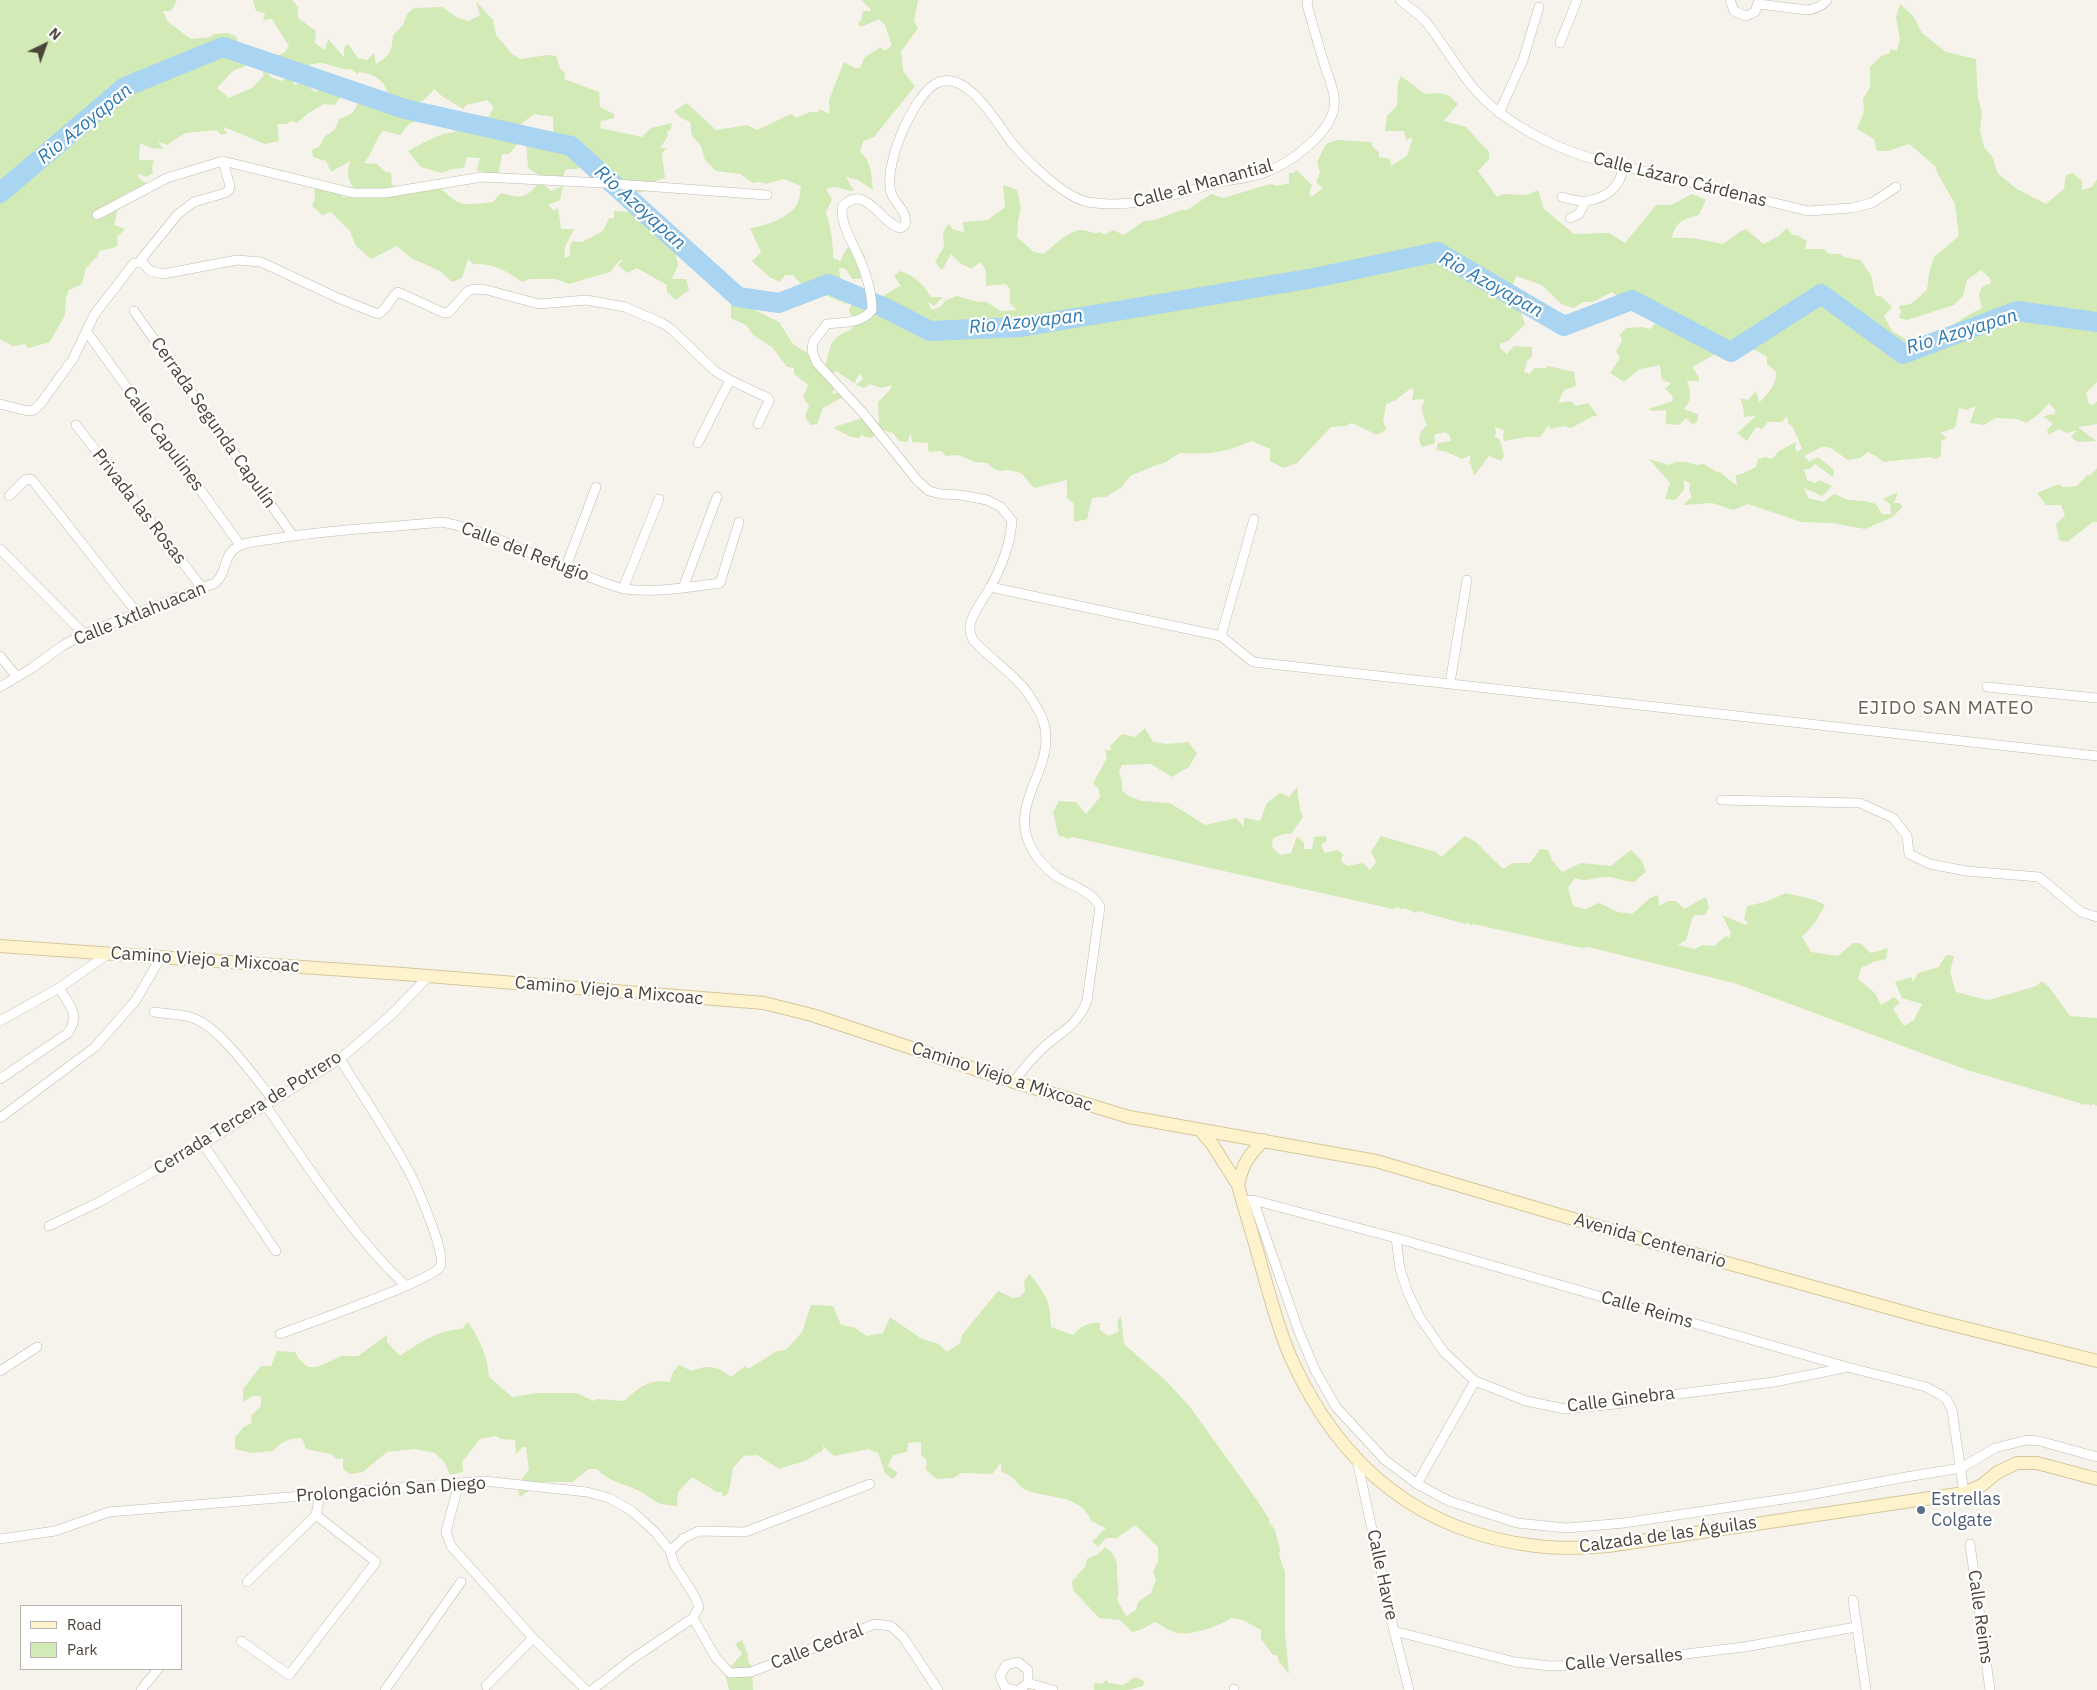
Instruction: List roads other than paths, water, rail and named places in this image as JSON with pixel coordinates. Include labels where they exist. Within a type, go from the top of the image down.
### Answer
[{"type":"main road","name":"Camino Viejo a Mixcoac","points":[[3,948],[108,953],[429,976],[764,1003],[812,1015],[1014,1082],[1129,1117],[1201,1131]]},
{"type":"main road","name":"Avenida Centenario","points":[[1201,1131],[1264,1140],[1376,1161],[1646,1240],[1844,1295],[2097,1361]]},
{"type":"main road","name":"Calzada de las Águilas","points":[[1201,1131],[1212,1144],[1248,1201],[1272,1304],[1291,1358],[1317,1409],[1357,1460],[1390,1490],[1415,1508],[1443,1522],[1503,1540],[1537,1546],[1571,1548],[1617,1545],[1964,1493],[1982,1485],[1998,1472],[2017,1463],[2037,1463],[2097,1478]]},
{"type":"main road","name":"Calzada de las Águilas","points":[[1238,1185],[1242,1166],[1248,1155],[1264,1140]]},
{"type":"street","name":"Calle al Manantial","points":[[990,587],[1004,559],[1012,521],[1001,507],[987,500],[961,494],[941,494],[929,491],[917,480],[863,413],[817,363],[812,351],[813,342],[827,324],[856,320],[867,316],[872,310],[872,294],[864,270],[843,224],[842,207],[853,199],[860,200],[873,205],[894,227],[901,228],[906,225],[904,214],[892,195],[890,174],[895,152],[907,122],[919,101],[934,84],[944,80],[960,83],[987,106],[1012,143],[1050,182],[1087,202],[1129,205],[1268,171],[1300,153],[1326,127],[1334,107],[1333,90],[1308,0]]},
{"type":"street","name":"Calle Lázaro Cárdenas","points":[[1400,0],[1425,20],[1471,86],[1499,113],[1528,133],[1600,162],[1808,211],[1851,208],[1872,203],[1896,187]]},
{"type":"street","points":[[1560,44],[1577,0]]},
{"type":"street","points":[[1730,0],[1734,11],[1742,16],[1754,12],[1759,2],[1807,10],[1824,4],[1826,0]]},
{"type":"street","points":[[1499,113],[1523,60],[1538,6]]},
{"type":"street","points":[[0,404],[28,411],[34,410],[41,403],[73,359],[94,315],[134,263],[139,262],[178,214],[194,202],[225,193],[229,190],[230,186],[223,161]]},
{"type":"street","points":[[97,215],[168,178],[223,161],[353,193],[386,193],[482,177],[622,184],[767,195]]},
{"type":"street","points":[[1562,197],[1585,202],[1615,190],[1622,178],[1623,166]]},
{"type":"street","points":[[1570,218],[1579,214],[1585,202]]},
{"type":"street","points":[[139,262],[143,263],[150,271],[163,274],[238,260],[261,262],[338,298],[378,314],[384,311],[398,292],[444,313],[450,312],[468,291],[474,289],[486,290],[539,304],[575,300],[605,302],[635,310],[662,322],[715,371],[768,398],[769,401],[758,424]]},
{"type":"street","name":"Cerrada Segunda Capulín","points":[[134,311],[293,536]]},
{"type":"street","name":"Calle Capulines","points":[[87,332],[240,545]]},
{"type":"street","points":[[698,443],[730,380]]},
{"type":"street","name":"Privada las Rosas","points":[[76,426],[203,589]]},
{"type":"street","points":[[8,496],[25,480],[30,479],[33,481],[137,613]]},
{"type":"street","points":[[565,569],[596,487]]},
{"type":"street","points":[[683,588],[717,497]]},
{"type":"street","points":[[623,589],[659,499]]},
{"type":"street","points":[[1220,636],[1254,519]]},
{"type":"street","name":"Calle del Refugio","points":[[240,545],[293,536],[442,522],[479,532],[565,569],[623,589],[651,591],[720,583],[739,522]]},
{"type":"street","name":"Calle Ixtlahuacan","points":[[0,687],[62,646],[84,634],[203,589],[219,580],[226,558],[232,550],[240,545]]},
{"type":"street","points":[[0,549],[84,634]]},
{"type":"street","points":[[1450,683],[1467,580]]},
{"type":"street","points":[[1014,1082],[1044,1047],[1070,1027],[1083,1011],[1087,1001],[1100,914],[1097,901],[1092,896],[1047,869],[1030,845],[1023,818],[1045,748],[1044,724],[1034,702],[1024,689],[973,640],[970,634],[972,620],[990,587],[1220,636],[1253,662],[2097,756]]},
{"type":"street","points":[[0,656],[17,677]]},
{"type":"street","points":[[1987,687],[2097,698]]},
{"type":"street","points":[[1721,800],[1860,803],[1893,818],[1907,836],[1909,854],[1930,864],[1966,871],[2039,877],[2081,912],[2097,917]]},
{"type":"street","points":[[0,1021],[59,988],[108,953]]},
{"type":"street","points":[[0,1118],[95,1047],[136,1000],[161,957]]},
{"type":"street","name":"Cerrada Tercera de Potrero","points":[[49,1226],[99,1202],[203,1144],[340,1059],[408,999],[429,976]]},
{"type":"street","points":[[0,1079],[68,1033],[74,1025],[75,1015],[59,988]]},
{"type":"street","points":[[154,1012],[192,1018],[206,1025],[227,1045],[270,1103],[345,1219],[406,1286]]},
{"type":"street","points":[[280,1334],[406,1286],[435,1272],[441,1266],[443,1258],[437,1238],[408,1169],[340,1059]]},
{"type":"street","points":[[203,1144],[276,1251]]},
{"type":"street","name":"Calle Reims","points":[[1248,1201],[1396,1238],[1847,1367],[1926,1387],[1941,1394],[1947,1400],[1952,1410],[1962,1468],[1964,1493]]},
{"type":"street","name":"Calzada de las Águilas","points":[[1248,1201],[1315,1370],[1336,1407],[1385,1460],[1417,1484],[1449,1501],[1517,1523],[1567,1528],[1624,1523],[1804,1496],[1962,1468],[1995,1448],[2027,1440],[2040,1441],[2097,1457]]},
{"type":"street","name":"Calle Ginebra","points":[[1396,1238],[1400,1269],[1419,1316],[1444,1352],[1475,1381],[1526,1401],[1565,1409],[1616,1404],[1774,1382],[1847,1367]]},
{"type":"street","points":[[0,1370],[38,1347]]},
{"type":"street","points":[[1417,1484],[1475,1381]]},
{"type":"street","name":"Calle Havre","points":[[1357,1460],[1409,1690]]},
{"type":"street","name":"Prolongación San Diego","points":[[0,1540],[55,1531],[109,1512],[459,1483],[484,1481],[587,1492],[609,1498],[632,1511],[656,1532],[670,1551],[674,1564],[694,1595],[698,1607],[692,1618]]},
{"type":"street","points":[[459,1483],[446,1532],[450,1546],[534,1638],[586,1690]]},
{"type":"street","points":[[670,1551],[684,1538],[699,1531],[745,1532],[870,1484]]},
{"type":"street","points":[[247,1582],[316,1515],[320,1495]]},
{"type":"street","points":[[241,1641],[289,1674],[376,1562],[316,1515]]},
{"type":"street","name":"Calle Reims","points":[[1970,1544],[1990,1690]]},
{"type":"street","points":[[385,1690],[461,1582]]},
{"type":"street","points":[[1853,1600],[1866,1690]]},
{"type":"street","points":[[592,1690],[632,1659],[692,1618]]},
{"type":"street","name":"Calle Cedral","points":[[692,1618],[716,1658],[730,1673],[740,1674],[751,1672],[875,1624],[891,1626],[903,1637],[938,1690]]},
{"type":"street","name":"Calle Versalles","points":[[1394,1630],[1515,1662],[1550,1666],[1594,1665],[1744,1647],[1856,1628]]},
{"type":"street","points":[[486,1686],[534,1638]]},
{"type":"street","points":[[1028,1683],[1028,1670],[1018,1662],[1006,1665],[1000,1676],[1005,1688],[1017,1690],[1028,1683],[1053,1690]]},
{"type":"street","points":[[141,1690],[157,1670]]},
{"type":"waterway","name":"Rio Azoyapan","points":[[0,193],[125,87],[223,47],[405,109],[571,146],[738,297],[779,303],[828,284],[883,307],[930,331],[1021,327],[1314,278],[1437,252],[1564,326],[1632,300],[1731,352],[1821,294],[1903,354],[2017,311],[2097,322]]},
{"type":"place","name":"Estrellas Colgate","points":[[1921,1510]]},
{"type":"district","name":"EJIDO SAN MATEO","points":[[1946,709]]}]
